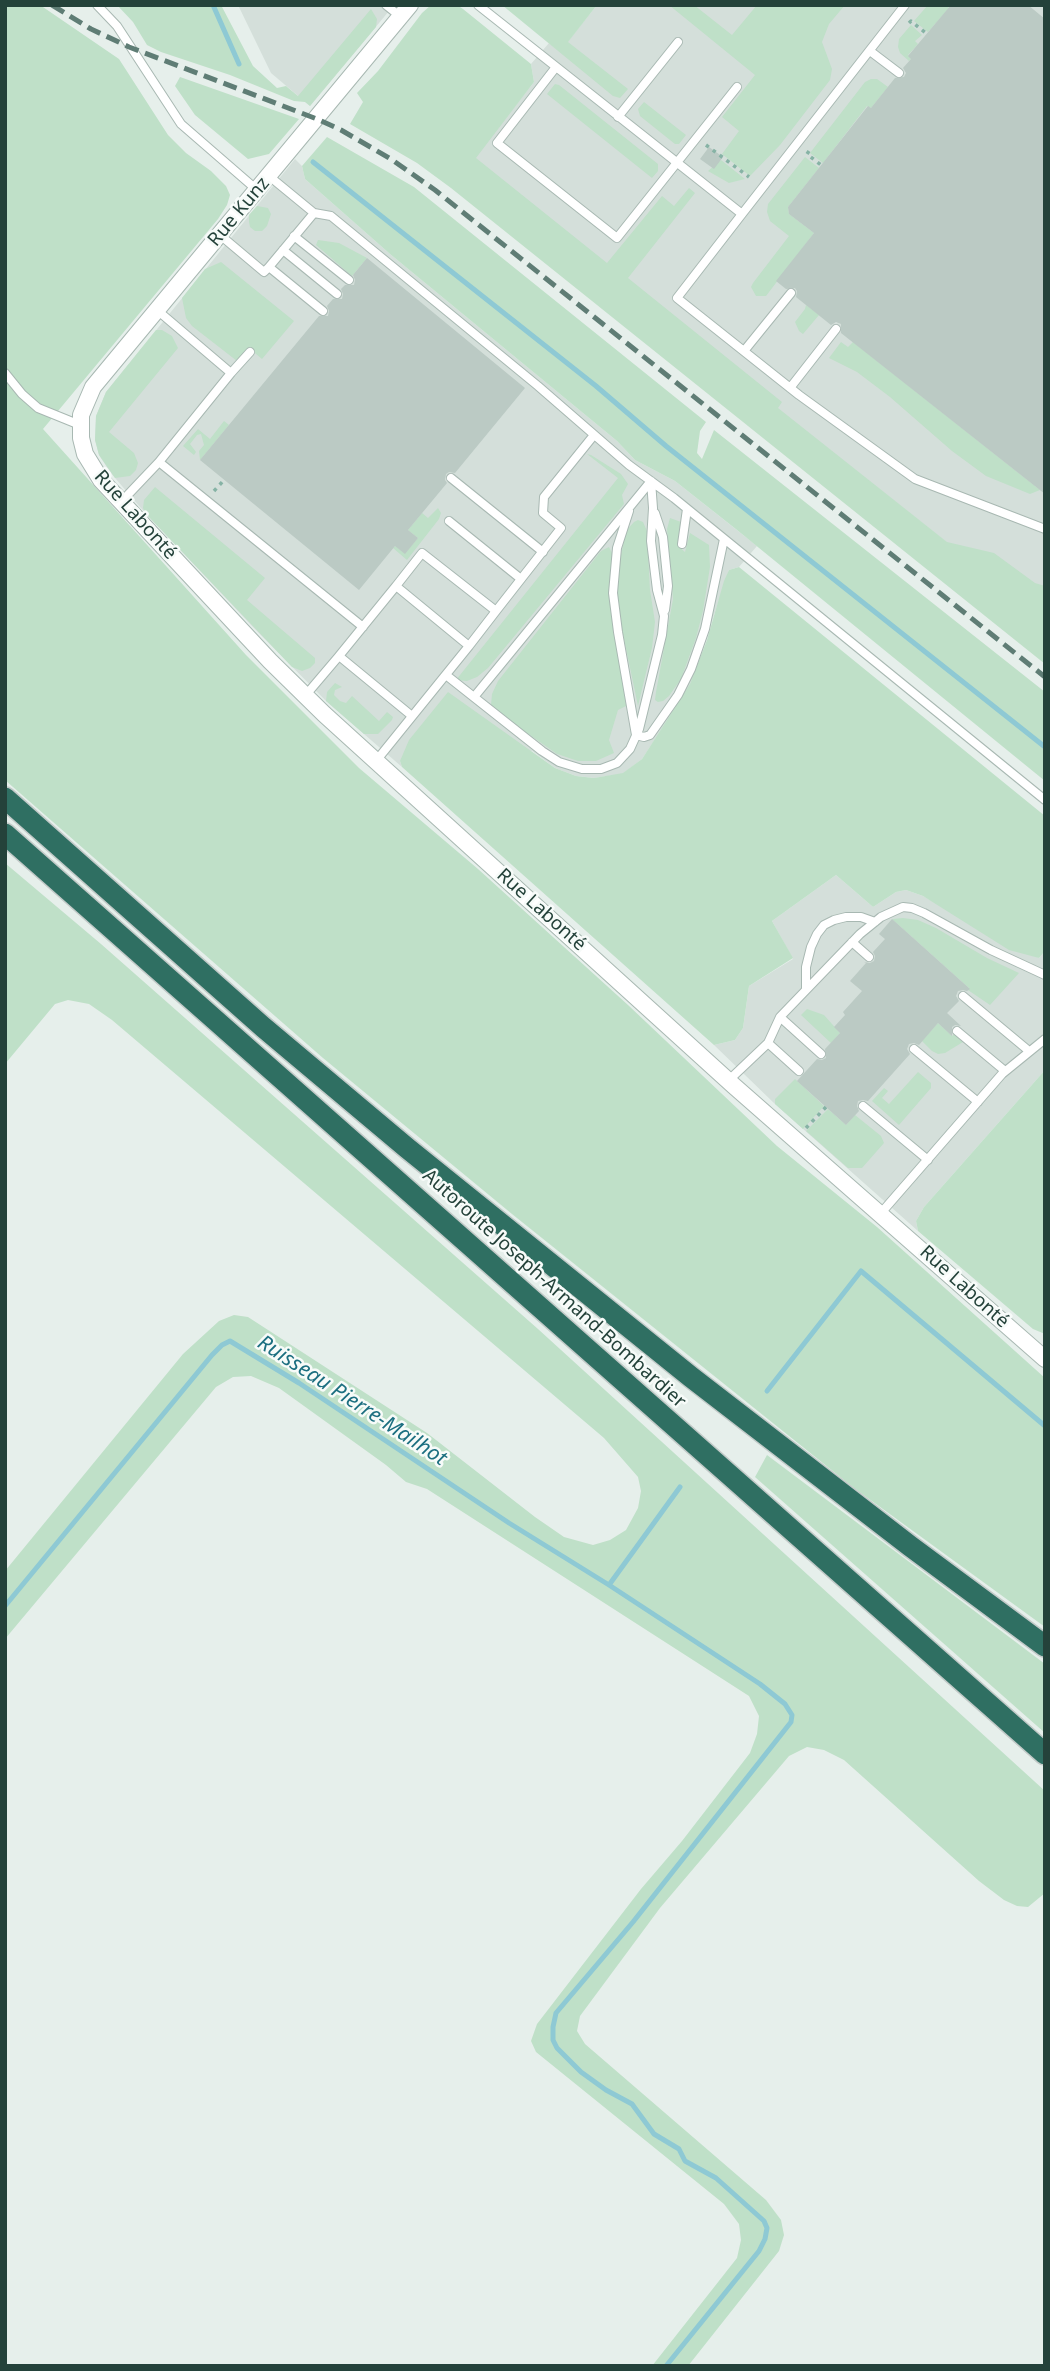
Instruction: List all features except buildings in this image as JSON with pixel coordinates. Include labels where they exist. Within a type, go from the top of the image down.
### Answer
[{"type":"highway","name":"Autoroute Joseph-Armand-Bombardier","points":[[5,798],[263,1027],[417,1157],[691,1377],[1045,1646]]},
{"type":"highway","name":"Autoroute Joseph-Armand-Bombardier","points":[[5,837],[479,1252],[1044,1754]]},
{"type":"street","name":"Rue Kunz","points":[[80,425],[81,415],[93,387],[405,11]]},
{"type":"street","name":"Rue Labonté","points":[[80,425],[81,438],[91,467],[270,662],[305,696],[729,1080],[1045,1359]]},
{"type":"lane","points":[[97,5],[117,26],[181,124],[257,190]]},
{"type":"lane","points":[[386,5],[405,11]]},
{"type":"lane","points":[[478,5],[742,214]]},
{"type":"lane","points":[[905,5],[677,298],[790,388],[915,479],[1045,529]]},
{"type":"lane","points":[[618,117],[678,42]]},
{"type":"lane","points":[[870,51],[899,73]]},
{"type":"lane","points":[[556,67],[497,143],[617,238],[737,87]]},
{"type":"lane","points":[[269,176],[314,213],[331,216],[629,465],[687,509],[1045,800]]},
{"type":"lane","points":[[220,235],[264,272],[314,213]]},
{"type":"lane","points":[[294,236],[349,280]]},
{"type":"lane","points":[[283,250],[337,294]]},
{"type":"lane","points":[[269,267],[323,311]]},
{"type":"lane","points":[[744,351],[791,293]]},
{"type":"lane","points":[[157,310],[231,373]]},
{"type":"lane","points":[[790,388],[836,328]]},
{"type":"lane","points":[[121,502],[159,462],[250,352]]},
{"type":"lane","points":[[5,373],[38,408],[80,425]]},
{"type":"lane","points":[[376,761],[561,528],[543,513],[544,497],[594,435]]},
{"type":"lane","points":[[159,462],[363,627]]},
{"type":"lane","points":[[451,478],[543,552]]},
{"type":"lane","points":[[474,697],[651,481]]},
{"type":"lane","points":[[446,675],[559,762],[582,769],[601,769],[617,763],[630,748],[636,735],[662,635],[664,617],[657,590],[651,541],[651,481]]},
{"type":"lane","points":[[632,503],[617,548],[613,593],[636,735]]},
{"type":"lane","points":[[682,544],[687,509]]},
{"type":"lane","points":[[449,522],[522,579]]},
{"type":"lane","points":[[636,735],[650,735],[678,695],[691,668],[705,629],[724,539]]},
{"type":"lane","points":[[305,696],[422,553],[496,611]]},
{"type":"lane","points":[[396,586],[469,646]]},
{"type":"lane","points":[[339,656],[412,716]]},
{"type":"lane","points":[[729,1080],[768,1043],[780,1017],[806,989],[852,942],[875,922],[895,910],[912,908],[1045,975]]},
{"type":"lane","points":[[806,989],[808,957],[817,934],[824,925],[846,917],[861,917],[875,922]]},
{"type":"lane","points":[[852,942],[869,957]]},
{"type":"lane","points":[[963,996],[1030,1051]]},
{"type":"lane","points":[[780,1017],[821,1054]]},
{"type":"lane","points":[[957,1031],[1005,1071]]},
{"type":"lane","points":[[881,1213],[1005,1071],[1045,1039]]},
{"type":"lane","points":[[768,1043],[799,1071]]},
{"type":"lane","points":[[914,1049],[978,1102]]},
{"type":"lane","points":[[863,1106],[928,1160]]},
{"type":"path","points":[[904,30],[911,21],[927,34]]},
{"type":"path","points":[[699,151],[705,144],[749,177]]},
{"type":"path","points":[[807,154],[821,165]]},
{"type":"path","points":[[806,1129],[826,1107]]},
{"type":"shaded area","points":[[238,5],[394,5],[310,106],[271,73]]},
{"type":"shaded area","points":[[597,5],[1045,5],[1045,620],[468,165],[534,82],[531,64],[549,43],[560,51]]},
{"type":"shaded area","points":[[295,159],[302,166],[305,179],[390,254],[617,441],[635,460],[675,481],[757,546],[739,567],[729,570],[691,684],[642,759],[623,774],[594,778],[576,776],[555,768],[532,751],[400,761],[402,767],[326,701],[250,624],[140,507],[99,455],[95,440],[96,416],[106,392]]},
{"type":"shaded area","points":[[836,875],[873,907],[896,892],[906,890],[923,896],[1039,958],[1045,951],[1045,1070],[924,1207],[916,1221],[918,1231],[775,1104],[714,1045],[735,1040],[743,1028],[749,986],[793,959],[772,921]]},
{"type":"green space","points":[[5,5],[40,5],[119,59],[168,135],[186,153],[211,171],[226,186],[230,195],[218,219],[43,429],[246,655],[359,768],[478,869],[628,1005],[777,1146],[877,1227],[1045,1378],[1045,1627],[854,1488],[512,1214],[323,1058],[5,780]]},
{"type":"green space","points":[[117,5],[221,5],[253,66],[277,88],[286,86],[298,96],[371,9],[377,19],[376,27],[310,106],[147,45],[133,22]]},
{"type":"green space","points":[[431,5],[457,5],[531,64],[534,82],[476,158],[607,263],[662,196],[674,206],[689,188],[695,193],[628,278],[782,402],[778,408],[947,542],[994,553],[1035,583],[1045,586],[1045,664],[451,188],[417,163],[350,124],[363,102],[357,93]]},
{"type":"green space","points":[[502,5],[597,5],[568,42],[628,89],[620,98],[613,96]]},
{"type":"green space","points":[[669,5],[694,5],[732,35],[757,5],[845,5],[829,24],[822,42],[832,69],[830,80],[780,145],[750,176],[722,154],[739,131],[722,117],[755,75]]},
{"type":"green space","points":[[928,5],[946,5],[949,8],[928,32],[914,21]]},
{"type":"green space","points":[[911,25],[922,35],[915,41],[918,44],[908,55],[911,59],[909,61],[900,53],[898,47],[899,39]]},
{"type":"green space","points":[[180,77],[299,119],[269,154],[248,159],[195,115],[175,86]]},
{"type":"green space","points":[[877,79],[888,87],[871,108],[867,106],[823,163],[810,153],[865,82]]},
{"type":"green space","points":[[555,84],[658,164],[658,171],[652,178],[547,94]]},
{"type":"green space","points":[[644,102],[686,135],[679,144],[675,144],[640,116],[638,109]]},
{"type":"green space","points":[[327,137],[414,187],[706,422],[700,431],[697,453],[702,459],[714,430],[1045,692],[1045,781],[675,481],[635,460],[617,441],[390,254],[305,179],[302,166]]},
{"type":"green space","points":[[805,157],[819,168],[788,207],[789,214],[814,233],[766,296],[756,296],[751,287],[753,283],[789,236],[770,221],[768,204]]},
{"type":"green space","points":[[721,160],[745,179],[729,183],[708,171]]},
{"type":"green space","points":[[257,206],[268,208],[271,214],[262,231],[255,231],[249,222],[249,215]]},
{"type":"green space","points":[[318,240],[339,243],[367,258],[352,276],[316,245]]},
{"type":"green space","points":[[221,262],[294,321],[262,359],[249,348],[237,361],[192,326],[186,318],[182,298],[205,269]]},
{"type":"green space","points":[[806,305],[819,315],[803,334],[795,322]]},
{"type":"green space","points":[[156,330],[162,330],[172,336],[178,348],[109,432],[134,453],[138,463],[130,476],[115,478],[99,455],[95,440],[96,416],[106,392]]},
{"type":"green space","points":[[841,342],[848,347],[853,342],[1040,490],[1030,494],[986,476],[952,451],[857,372],[829,358]]},
{"type":"green space","points":[[224,421],[229,425],[200,460],[199,451],[204,445],[201,434],[190,444],[196,452],[194,455],[183,446],[198,429],[210,439]]},
{"type":"green space","points":[[587,454],[621,474],[628,484],[622,495],[624,504],[488,668],[467,681],[456,680],[618,478]]},
{"type":"green space","points":[[155,487],[265,578],[247,600],[315,658],[315,663],[310,668],[302,671],[292,667],[145,513],[144,500]]},
{"type":"green space","points":[[438,508],[441,513],[439,519],[407,560],[393,548],[395,546],[405,553],[418,538],[408,530],[422,513],[428,518]]},
{"type":"green space","points":[[670,518],[681,522],[679,547],[685,552],[690,533],[709,545],[710,567],[703,611],[681,679],[669,696],[658,702],[655,700],[656,692],[673,599],[667,529]]},
{"type":"green space","points":[[638,520],[643,522],[647,531],[650,590],[655,622],[652,648],[638,706],[616,601],[619,565],[626,531]]},
{"type":"green space","points":[[609,547],[612,553],[611,599],[626,706],[618,710],[609,740],[614,753],[596,761],[578,761],[557,754],[524,731],[491,705],[492,694],[498,681],[601,551]]},
{"type":"green space","points":[[739,567],[1045,816],[1045,951],[1039,958],[1009,950],[923,896],[906,890],[896,892],[873,907],[836,875],[772,921],[793,958],[749,986],[743,1028],[735,1040],[714,1045],[402,767],[400,761],[409,740],[448,692],[555,768],[576,776],[594,778],[623,773],[642,759],[690,684],[707,640],[724,581],[729,570]]},
{"type":"green space","points":[[335,683],[342,687],[335,690],[334,695],[340,701],[346,703],[352,696],[379,721],[387,712],[393,717],[392,720],[378,734],[364,734],[326,701],[327,692]]},
{"type":"green space","points":[[5,863],[101,944],[538,1329],[1045,1791],[1045,1893],[1028,1907],[1017,1906],[1004,1900],[979,1881],[844,1760],[824,1750],[807,1747],[789,1756],[660,1908],[580,2016],[577,2031],[585,2044],[766,2200],[781,2220],[784,2235],[779,2251],[688,2366],[652,2366],[737,2258],[741,2240],[739,2224],[724,2204],[536,2052],[531,2041],[537,2024],[750,1753],[757,1734],[759,1716],[749,1696],[427,1489],[406,1482],[279,1388],[251,1376],[233,1377],[216,1387],[5,1639],[5,1571],[183,1354],[219,1321],[234,1315],[248,1317],[427,1433],[564,1537],[593,1545],[610,1540],[626,1530],[638,1508],[641,1491],[638,1477],[604,1438],[112,1020],[89,1004],[68,1000],[55,1004],[5,1064]]},
{"type":"green space","points":[[892,919],[918,920],[936,928],[1019,973],[990,1005],[968,990],[969,988]]},
{"type":"green space","points":[[807,1009],[824,1015],[840,1033],[831,1043],[801,1015]]},
{"type":"green space","points":[[938,1023],[963,1042],[945,1053],[932,1051],[922,1041]]},
{"type":"green space","points":[[1045,1070],[1045,1334],[1033,1329],[918,1231],[916,1221],[924,1207]]},
{"type":"green space","points":[[918,1072],[931,1083],[931,1088],[899,1125],[872,1101],[884,1088],[888,1091],[882,1098],[889,1104]]},
{"type":"green space","points":[[795,1079],[824,1106],[803,1129],[775,1104],[775,1099]]},
{"type":"green space","points":[[828,1109],[846,1125],[855,1115],[881,1136],[884,1143],[862,1168],[848,1168],[806,1131]]},
{"type":"green space","points":[[767,1455],[1045,1664],[1045,1733],[755,1477]]},
{"type":"waterway","points":[[213,5],[239,64]]},
{"type":"waterway","points":[[313,162],[1045,747]]},
{"type":"waterway","points":[[767,1391],[861,1271],[1045,1426]]},
{"type":"waterway","name":"Ruisseau Pierre-Mailhot","points":[[5,1606],[212,1355],[230,1341],[609,1585],[760,1684],[785,1704],[792,1715],[791,1722],[633,1922],[556,2013],[553,2027],[553,2040],[557,2048],[581,2072],[632,2104],[654,2134],[679,2149],[685,2161],[716,2178],[764,2221],[767,2228],[759,2251],[666,2366]]},
{"type":"waterway","points":[[609,1585],[680,1487]]},
{"type":"railway","points":[[52,5],[91,29],[129,47],[317,119],[391,159],[435,190],[1045,677]]}]
